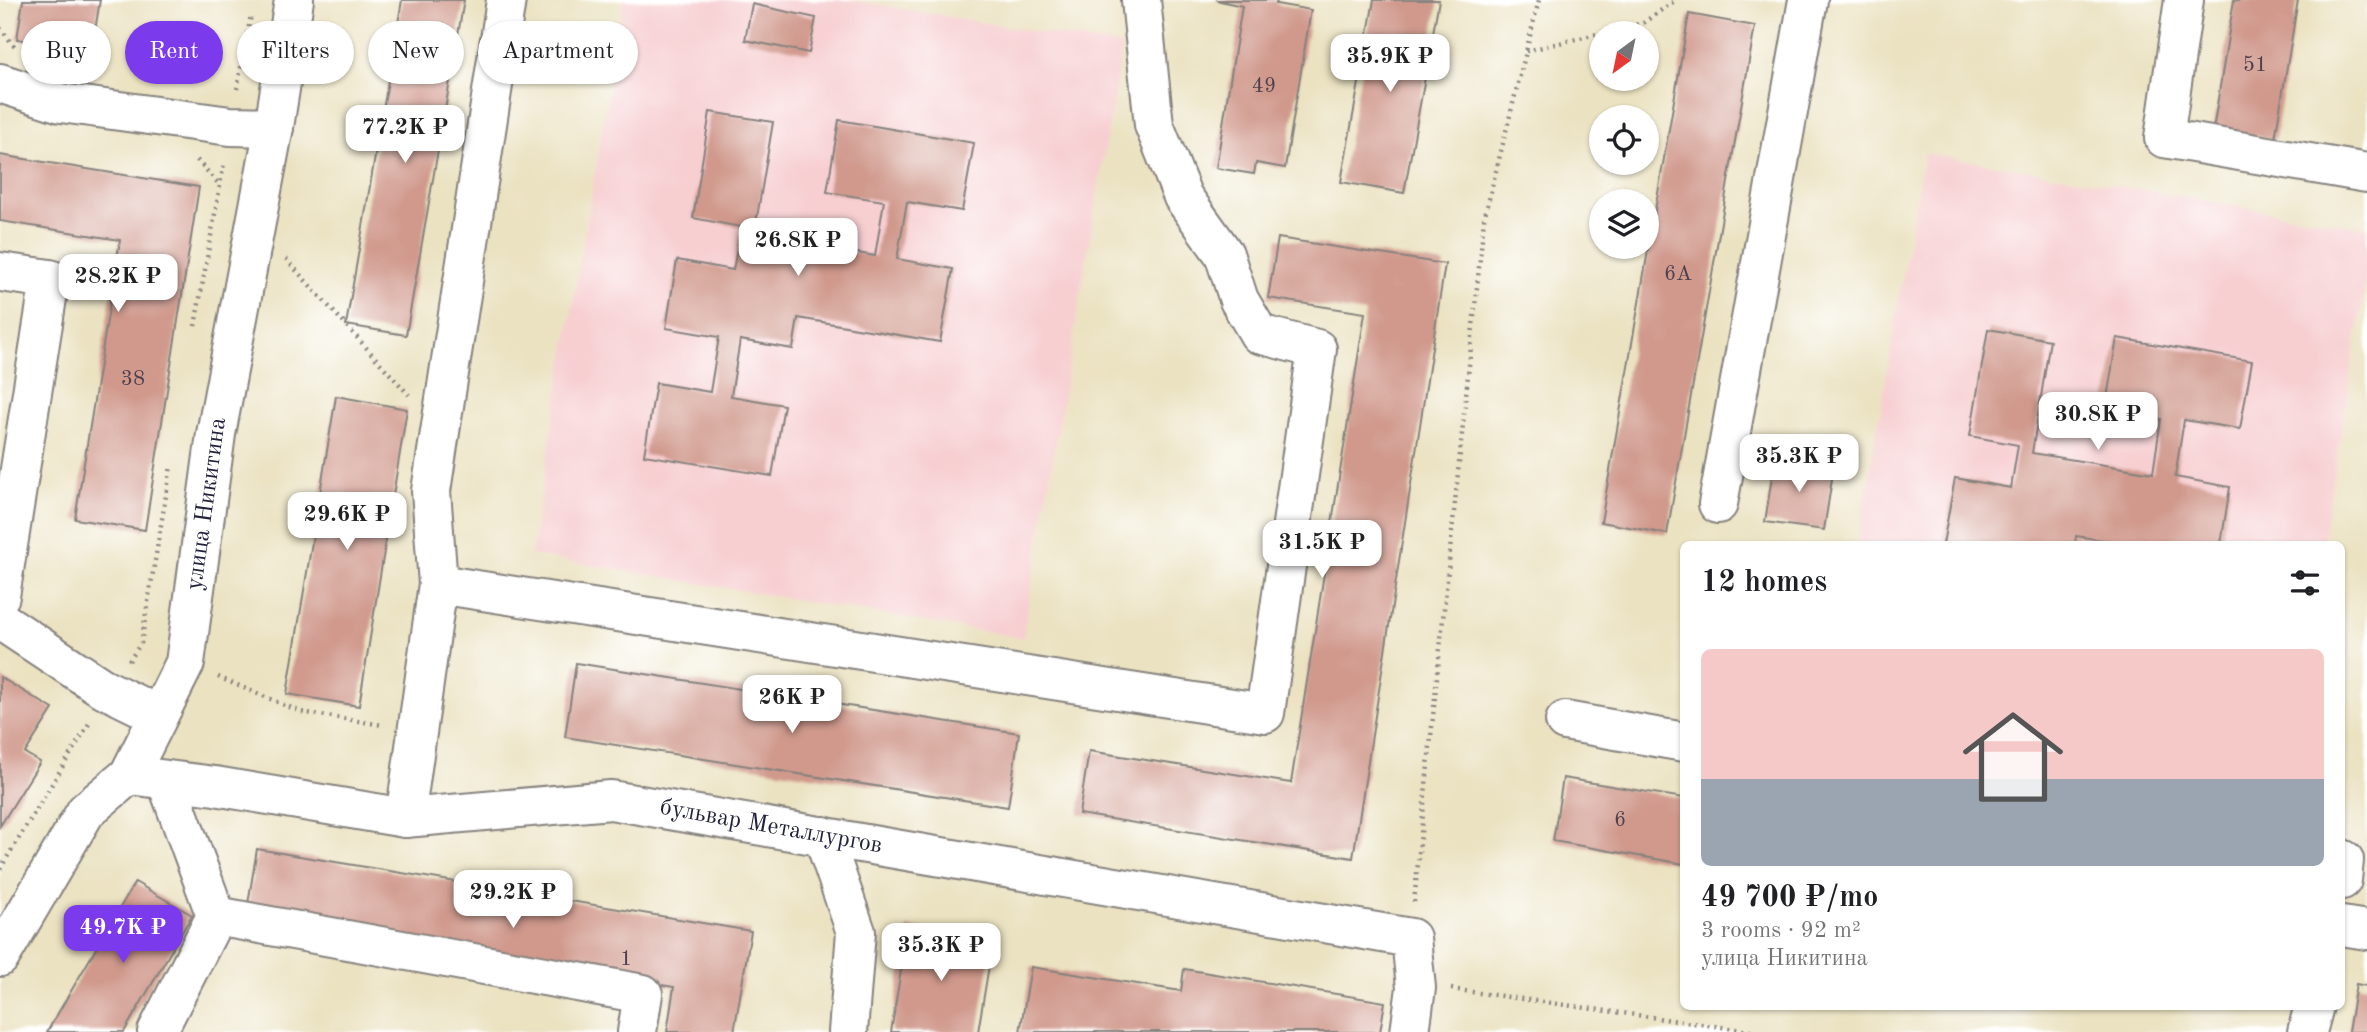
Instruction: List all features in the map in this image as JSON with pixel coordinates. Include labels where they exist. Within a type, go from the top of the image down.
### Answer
[{"type":"street","name":"улица Никитина","points":[[0,957],[86,811],[147,777],[158,715],[185,663],[216,434],[274,127],[294,0]]},
{"type":"street","points":[[405,818],[438,584],[431,491],[506,0]]},
{"type":"street","points":[[1718,504],[1808,0]]},
{"type":"street","points":[[2184,0],[2164,138],[2367,173]]},
{"type":"street","points":[[438,584],[1265,713],[1317,349],[1259,334],[1239,300],[1224,254],[1183,197],[1154,125],[1133,1]]},
{"type":"street","points":[[0,83],[61,103],[230,126],[274,127]]},
{"type":"street","points":[[0,272],[50,279],[0,596]]},
{"type":"street","points":[[0,620],[109,691],[158,715]]},
{"type":"street","points":[[1565,721],[1680,741]]},
{"type":"street","points":[[147,777],[216,916]]},
{"type":"street","name":"бульвар Металлургов","points":[[147,777],[405,818],[611,800],[1411,938]]},
{"type":"street","points":[[823,836],[856,932],[848,1032]]},
{"type":"street","points":[[157,1032],[216,916]]},
{"type":"street","points":[[216,916],[643,994],[637,1032]]},
{"type":"street","points":[[2345,926],[2367,930]]},
{"type":"street","points":[[1410,1032],[1416,988],[1411,938]]},
{"type":"street","points":[[2306,1032],[2313,1010]]},
{"type":"path","points":[[1411,938],[1484,219],[1539,0]]},
{"type":"path","points":[[1646,21],[1676,0]]},
{"type":"path","points":[[194,333],[251,13]]},
{"type":"path","points":[[1526,51],[1589,36]]},
{"type":"path","points":[[157,115],[440,430]]},
{"type":"path","points":[[0,869],[141,643],[173,454]]},
{"type":"path","points":[[185,663],[301,712],[417,731]]},
{"type":"path","points":[[1445,988],[1757,1032]]},
{"type":"shaded area","points":[[624,0],[851,0],[1122,46],[1023,638],[531,555],[610,84],[638,84],[638,21],[620,21]]},
{"type":"shaded area","points":[[1924,153],[2367,228],[2367,275],[2323,541],[1859,541]]},
{"type":"building","points":[[23,0],[100,0],[97,21],[21,21],[21,40],[17,39]]},
{"type":"building","points":[[402,0],[464,0],[460,21],[398,21]]},
{"type":"building","points":[[1216,0],[1277,0],[1276,4],[1311,10],[1285,168],[1256,163],[1254,174],[1216,168],[1242,6]]},
{"type":"building","points":[[1374,0],[1439,0],[1404,193],[1341,182]]},
{"type":"building","points":[[2234,0],[2298,0],[2275,139],[2213,130]]},
{"type":"building","points":[[752,4],[816,18],[809,53],[745,40]]},
{"type":"building","points":[[1689,14],[1755,26],[1667,534],[1601,522],[1647,259],[1659,259],[1659,189]]},
{"type":"building","points":[[388,84],[449,84],[406,335],[346,325]]},
{"type":"building","points":[[710,112],[773,122],[754,235],[875,256],[884,201],[827,192],[839,120],[974,143],[962,211],[907,202],[897,259],[953,269],[940,342],[798,318],[793,349],[740,340],[731,396],[784,405],[772,476],[644,455],[656,383],[710,392],[719,337],[666,328],[677,260],[733,270],[741,227],[693,218]]},
{"type":"building","points":[[0,155],[199,187],[145,530],[75,519],[120,240],[0,221]]},
{"type":"building","points":[[1278,238],[1445,264],[1353,858],[1079,814],[1089,751],[1291,783],[1365,313],[1268,298]]},
{"type":"building","points":[[1988,329],[2050,340],[2032,453],[2153,473],[2161,419],[2105,410],[2117,338],[2252,361],[2240,429],[2184,420],[2175,477],[2230,487],[2221,541],[2108,541],[2076,536],[2075,541],[1944,541],[1955,478],[2011,488],[2018,445],[1970,436]]},
{"type":"building","points":[[336,396],[407,409],[359,706],[287,694]]},
{"type":"building","points":[[1775,457],[1834,466],[1824,530],[1765,522]]},
{"type":"building","points":[[576,663],[1019,733],[1008,807],[565,737]]},
{"type":"building","points":[[0,677],[53,709],[25,753],[40,762],[0,826]]},
{"type":"building","points":[[1563,778],[1680,797],[1680,863],[1553,841]]},
{"type":"building","points":[[257,849],[751,931],[734,1032],[667,1032],[674,987],[246,916]]},
{"type":"building","points":[[135,882],[192,915],[124,1032],[47,1032]]},
{"type":"building","points":[[908,927],[993,941],[978,1032],[891,1032]]},
{"type":"building","points":[[1031,967],[1181,991],[1184,969],[1385,1002],[1380,1032],[1020,1032]]},
{"type":"building","points":[[2356,984],[2367,986],[2367,1032],[2348,1032]]}]
